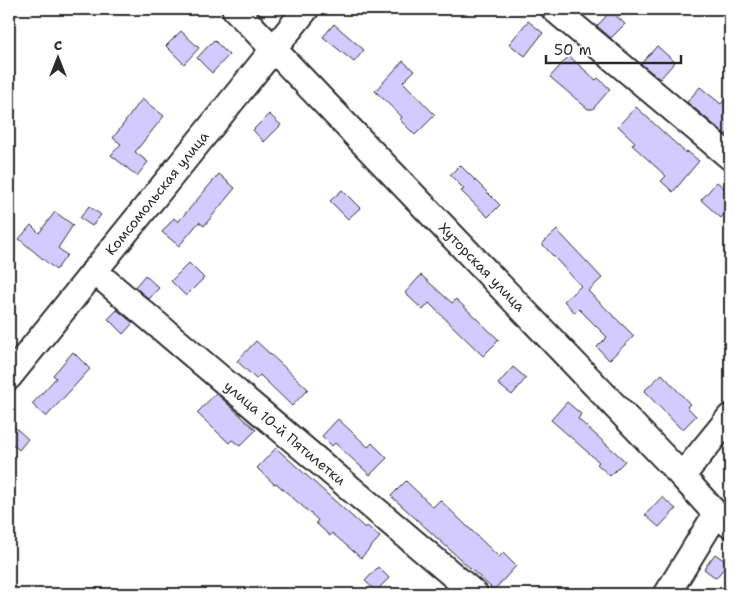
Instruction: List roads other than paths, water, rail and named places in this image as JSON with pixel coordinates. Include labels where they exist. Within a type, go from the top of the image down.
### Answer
[{"type":"street","name":"Хуторская улица","points":[[235,9],[723,519]]},
{"type":"street","name":"Комсомольская улица","points":[[9,377],[306,9]]},
{"type":"street","points":[[554,9],[730,156]]},
{"type":"street","name":"улица 10-й Пятилетки","points":[[94,271],[475,594]]},
{"type":"street","points":[[682,476],[730,417]]},
{"type":"street","points":[[667,594],[723,519]]}]
